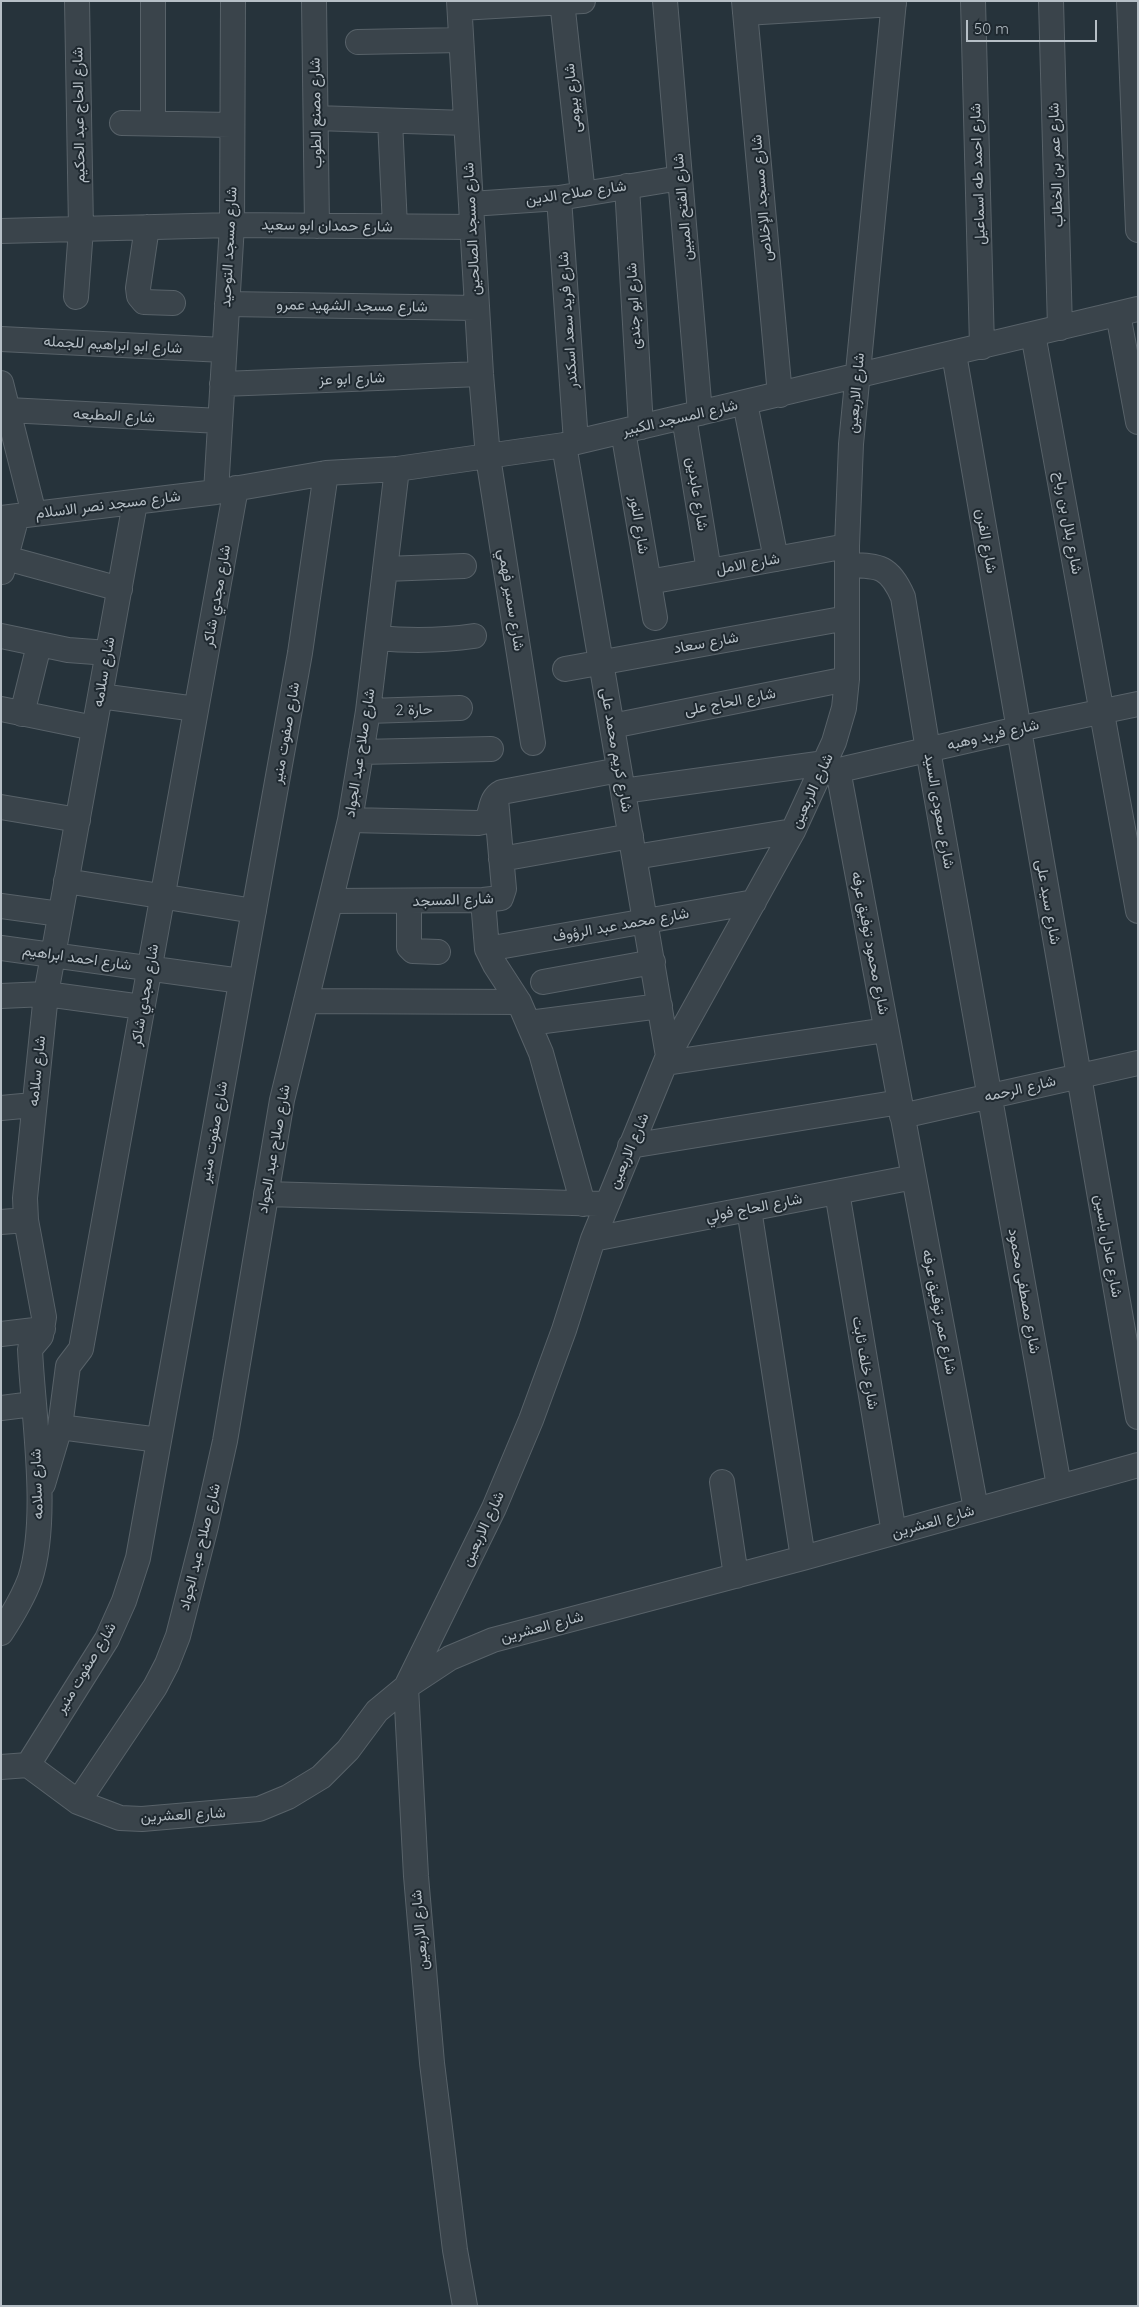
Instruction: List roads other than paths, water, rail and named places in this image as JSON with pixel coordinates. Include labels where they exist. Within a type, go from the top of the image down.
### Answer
[{"type":"street","name":"شارع الحاج عبد الحكيم","points":[[76,297],[81,229],[78,1]]},
{"type":"street","points":[[152,1],[153,124]]},
{"type":"street","name":"شارع مسجد التوحيد","points":[[226,490],[220,421],[232,225],[232,1]]},
{"type":"street","name":"شارع مصنع الطوب","points":[[314,1],[317,226]]},
{"type":"street","name":"شارع الفتح المبين","points":[[664,1],[680,178],[692,415]]},
{"type":"street","name":"شارع احمد طه اسماعيل","points":[[973,1],[982,347]]},
{"type":"street","name":"شارع عمر بن الخطاب","points":[[1051,1],[1060,328]]},
{"type":"street","points":[[1129,1],[1138,230]]},
{"type":"street","points":[[459,5],[569,2]]},
{"type":"street","name":"شارع بيومى","points":[[569,2],[583,194]]},
{"type":"street","points":[[744,7],[894,3]]},
{"type":"street","name":"شارع الاربعين","points":[[465,2306],[443,2156],[427,2007],[414,1847],[406,1687],[498,1500],[558,1348],[593,1239],[667,1060],[828,769],[844,708],[847,679],[847,555],[851,444],[894,3]]},
{"type":"street","name":"شارع مسجد الصالحين","points":[[459,5],[481,374],[488,456]]},
{"type":"street","name":"شارع مسجد الإخلاص","points":[[744,7],[780,395]]},
{"type":"street","points":[[358,42],[461,40]]},
{"type":"street","points":[[316,118],[466,123]]},
{"type":"street","points":[[390,121],[394,226]]},
{"type":"street","points":[[122,123],[232,125]]},
{"type":"street","name":"شارع صلاح الدين","points":[[471,204],[559,198],[680,178]]},
{"type":"street","name":"شارع ابو جندى","points":[[627,186],[632,429]]},
{"type":"street","name":"شارع فريد سعد اسكندر","points":[[559,198],[570,444]]},
{"type":"street","name":"شارع حمدان ابو سعيد","points":[[1,231],[232,225],[472,227]]},
{"type":"street","points":[[147,227],[138,288],[139,296],[144,302],[173,303]]},
{"type":"street","name":"شارع مسجد الشهيد عمرو","points":[[227,304],[477,308]]},
{"type":"street","points":[[1128,312],[1138,422]]},
{"type":"street","name":"شارع المسجد الكبير","points":[[226,490],[326,473],[397,469],[570,444],[1128,312]]},
{"type":"street","name":"شارع بلال بن رباح","points":[[1033,334],[1138,911]]},
{"type":"street","name":"شارع ابو ابراهيم للجمله","points":[[1,339],[224,350]]},
{"type":"street","name":"شارع الفرن","points":[[954,354],[1018,729]]},
{"type":"street","name":"شارع ابو عز","points":[[222,384],[481,374]]},
{"type":"street","points":[[1,383],[17,516],[3,566],[120,589]]},
{"type":"street","points":[[745,403],[776,559]]},
{"type":"street","name":"شارع عابدين","points":[[692,415],[709,571]]},
{"type":"street","name":"شارع المطبعه","points":[[7,423],[220,421]]},
{"type":"street","name":"شارع النور","points":[[632,429],[649,582],[655,618]]},
{"type":"street","name":"شارع كريم محمد على","points":[[570,444],[601,662],[653,962],[667,1060]]},
{"type":"street","name":"شارع سمير فهمي","points":[[488,456],[533,743]]},
{"type":"street","name":"شارع صلاح عبد الجواد","points":[[78,1802],[155,1687],[167,1664],[178,1636],[225,1441],[282,1100],[350,820],[368,711],[397,469]]},
{"type":"street","name":"شارع صفوت منير","points":[[28,1765],[107,1639],[124,1601],[138,1558],[300,653],[326,473]]},
{"type":"street","name":"شارع مسجد نصر الاسلام","points":[[17,516],[135,503],[226,490]]},
{"type":"street","name":"شارع مجدي شاكر","points":[[39,1495],[60,1426],[68,1366],[81,1349],[196,709],[226,490]]},
{"type":"street","name":"شارع سلامه","points":[[1,1633],[13,1615],[30,1579],[38,1528],[39,1495],[30,1349],[41,1336],[44,1317],[26,1220],[25,1181],[46,994],[135,503]]},
{"type":"street","name":"شارع الامل","points":[[649,582],[776,559],[847,555]]},
{"type":"street","name":"شارع سعودى السيد","points":[[847,555],[888,571],[903,597],[928,750],[990,1096]]},
{"type":"street","points":[[385,569],[464,566]]},
{"type":"street","name":"شارع سعاد","points":[[564,669],[848,618]]},
{"type":"street","points":[[1,636],[38,645],[108,653]]},
{"type":"street","points":[[377,638],[409,641],[474,636]]},
{"type":"street","points":[[38,645],[12,711],[94,728]]},
{"type":"street","name":"شارع الحاج على","points":[[612,726],[847,679]]},
{"type":"street","points":[[100,696],[196,709]]},
{"type":"street","name":"شارع فريد وهبه","points":[[496,795],[502,792],[621,780],[828,769],[928,750],[1138,704]]},
{"type":"street","name":"حارة 2","points":[[368,711],[460,708]]},
{"type":"street","name":"شارع سيد على","points":[[1018,729],[1079,1076]]},
{"type":"street","points":[[361,752],[492,749]]},
{"type":"street","name":"شارع محمود توفيق عرفه","points":[[828,769],[886,1030],[901,1109]]},
{"type":"street","points":[[350,820],[478,823],[487,821],[496,795]]},
{"type":"street","name":"شارع المسجد","points":[[331,901],[483,900],[501,898],[504,894],[496,795]]},
{"type":"street","points":[[1,807],[78,820]]},
{"type":"street","points":[[501,859],[793,831]]},
{"type":"street","points":[[66,881],[254,911]]},
{"type":"street","points":[[483,900],[487,949],[524,1012],[541,1052],[583,1204]]},
{"type":"street","points":[[409,901],[408,947],[413,951],[438,952]]},
{"type":"street","name":"شارع محمد عبد الرؤوف","points":[[487,949],[754,902]]},
{"type":"street","points":[[1,906],[60,914]]},
{"type":"street","name":"شارع احمد ابراهيم","points":[[1,948],[241,981]]},
{"type":"street","points":[[544,982],[653,962]]},
{"type":"street","points":[[1,996],[46,994],[142,1007]]},
{"type":"street","points":[[306,1000],[524,1012],[660,1006]]},
{"type":"street","points":[[667,1060],[886,1030]]},
{"type":"street","name":"شارع الرحمه","points":[[630,1146],[990,1096],[1138,1063]]},
{"type":"street","name":"شارع عادل ياسين","points":[[1079,1076],[1138,1417]]},
{"type":"street","name":"شارع مصطفى محمود","points":[[990,1096],[1059,1486]]},
{"type":"street","points":[[1,1108],[33,1105]]},
{"type":"street","name":"شارع عمر توفيق عرفه","points":[[901,1109],[976,1509]]},
{"type":"street","name":"شارع الحاج فولي","points":[[593,1239],[914,1177]]},
{"type":"street","name":"شارع خلف ثابت","points":[[837,1192],[894,1533]]},
{"type":"street","points":[[266,1194],[607,1204]]},
{"type":"street","points":[[749,1209],[803,1558]]},
{"type":"street","points":[[1,1222],[26,1220]]},
{"type":"street","points":[[1,1334],[43,1329]]},
{"type":"street","points":[[1,1408],[34,1404]]},
{"type":"street","points":[[60,1426],[159,1440]]},
{"type":"street","name":"شارع العشرين","points":[[28,1765],[78,1802],[120,1818],[259,1809],[288,1797],[321,1777],[348,1750],[377,1711],[406,1687],[450,1658],[493,1640],[803,1558],[1138,1465]]},
{"type":"street","points":[[722,1482],[736,1576]]},
{"type":"street","points":[[1,1767],[28,1765]]}]
